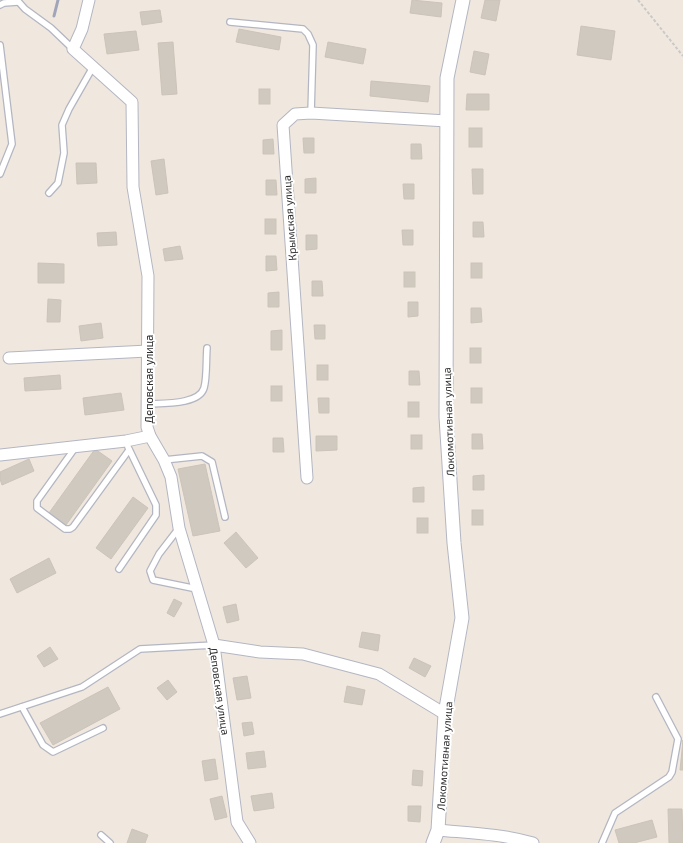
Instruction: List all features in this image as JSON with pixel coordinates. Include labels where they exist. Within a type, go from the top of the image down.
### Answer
[{"type":"street","points":[[73,49],[82,29],[89,0]]},
{"type":"street","name":"Локомотивная улица","points":[[434,843],[438,830],[445,714],[462,618],[454,543],[446,417],[447,78],[463,0]]},
{"type":"street","name":"Деповская улица","points":[[73,49],[132,102],[133,187],[148,276],[148,427],[150,436],[164,460],[171,477],[179,528],[214,645],[237,822],[250,843]]},
{"type":"street","name":"Крымская улица","points":[[307,478],[283,126],[295,114],[310,113],[447,121]]},
{"type":"street","points":[[9,358],[148,351]]},
{"type":"street","points":[[0,455],[76,446],[128,445],[150,436]]},
{"type":"street","points":[[214,645],[260,652],[303,654],[379,674],[445,714]]},
{"type":"street","points":[[438,830],[481,834],[533,843]]},
{"type":"lane","points":[[0,5],[18,1],[51,28],[73,49]]},
{"type":"lane","points":[[230,22],[303,29],[308,34],[313,45],[310,113]]},
{"type":"lane","points":[[0,45],[12,144],[0,174]]},
{"type":"lane","points":[[49,193],[58,183],[64,153],[62,125],[69,109],[93,67]]},
{"type":"lane","points":[[148,404],[182,402],[198,397],[204,389],[207,348]]},
{"type":"lane","points":[[76,446],[37,501],[37,508],[65,529],[70,529],[73,527],[128,445]]},
{"type":"lane","points":[[119,569],[156,515],[156,505],[128,445]]},
{"type":"lane","points":[[164,460],[202,456],[212,462],[225,517]]},
{"type":"lane","points":[[179,528],[159,554],[150,571],[153,580],[197,589]]},
{"type":"lane","points":[[0,714],[82,687],[140,649],[214,645]]},
{"type":"lane","points":[[602,843],[615,812],[669,777],[672,772],[678,740],[656,697]]},
{"type":"lane","points":[[22,707],[43,746],[53,752],[103,728]]},
{"type":"lane","points":[[101,835],[110,843]]},
{"type":"path","points":[[638,0],[683,56]]},
{"type":"building","points":[[412,0],[442,3],[441,17],[410,13]]},
{"type":"building","points":[[485,0],[500,0],[496,21],[481,18]]},
{"type":"building","points":[[160,10],[162,22],[142,25],[140,12]]},
{"type":"building","points":[[581,26],[615,31],[611,60],[577,55]]},
{"type":"building","points":[[239,29],[281,37],[279,50],[236,42]]},
{"type":"building","points":[[136,31],[139,50],[107,54],[104,34]]},
{"type":"building","points":[[173,42],[177,94],[162,95],[158,43]]},
{"type":"building","points":[[328,42],[366,49],[363,64],[325,57]]},
{"type":"building","points":[[474,51],[489,54],[485,75],[470,72]]},
{"type":"building","points":[[371,81],[430,86],[428,102],[370,96]]},
{"type":"building","points":[[259,89],[270,89],[270,104],[259,104]]},
{"type":"building","points":[[467,94],[489,94],[489,110],[466,110]]},
{"type":"building","points":[[469,128],[482,128],[482,147],[469,147]]},
{"type":"building","points":[[303,138],[314,138],[314,153],[304,153]]},
{"type":"building","points":[[273,139],[274,154],[263,154],[263,140]]},
{"type":"building","points":[[411,144],[421,144],[422,159],[411,159]]},
{"type":"building","points":[[164,159],[168,193],[156,195],[151,161]]},
{"type":"building","points":[[76,163],[96,163],[97,183],[77,184]]},
{"type":"building","points":[[472,169],[483,169],[483,194],[473,194]]},
{"type":"building","points":[[316,178],[316,193],[305,193],[305,179]]},
{"type":"building","points":[[266,180],[276,180],[277,195],[266,195]]},
{"type":"building","points":[[403,184],[414,184],[414,199],[404,199]]},
{"type":"building","points":[[265,219],[276,219],[276,234],[265,234]]},
{"type":"building","points":[[473,222],[483,222],[484,237],[473,237]]},
{"type":"building","points":[[402,230],[413,230],[413,245],[403,245]]},
{"type":"building","points":[[116,232],[117,245],[98,246],[97,233]]},
{"type":"building","points":[[306,235],[317,235],[317,249],[306,250]]},
{"type":"building","points":[[180,246],[183,259],[165,261],[163,249]]},
{"type":"building","points":[[266,256],[276,256],[277,270],[266,271]]},
{"type":"building","points":[[38,263],[64,264],[64,283],[38,283]]},
{"type":"building","points":[[471,263],[482,263],[482,278],[471,278]]},
{"type":"building","points":[[404,272],[415,272],[415,287],[404,287]]},
{"type":"building","points":[[312,281],[322,281],[323,296],[312,296]]},
{"type":"building","points":[[279,292],[279,307],[268,307],[268,293]]},
{"type":"building","points":[[48,299],[61,300],[60,322],[47,322]]},
{"type":"building","points":[[408,302],[418,302],[418,316],[408,317]]},
{"type":"building","points":[[471,308],[481,308],[482,322],[471,323]]},
{"type":"building","points":[[101,323],[103,338],[81,341],[79,326]]},
{"type":"building","points":[[314,325],[325,325],[325,339],[315,339]]},
{"type":"building","points":[[282,330],[282,350],[271,350],[271,331]]},
{"type":"building","points":[[470,348],[481,348],[481,363],[470,363]]},
{"type":"building","points":[[317,365],[328,365],[328,380],[317,380]]},
{"type":"building","points":[[409,371],[419,371],[420,385],[409,385]]},
{"type":"building","points":[[60,375],[61,389],[25,391],[24,378]]},
{"type":"building","points":[[271,386],[282,386],[282,401],[271,401]]},
{"type":"building","points":[[471,388],[482,388],[482,403],[471,403]]},
{"type":"building","points":[[121,393],[124,410],[85,415],[83,398]]},
{"type":"building","points":[[318,398],[329,398],[329,413],[319,413]]},
{"type":"building","points":[[408,402],[419,402],[419,417],[408,417]]},
{"type":"building","points":[[472,434],[482,434],[483,449],[472,449]]},
{"type":"building","points":[[411,435],[422,435],[422,449],[411,449]]},
{"type":"building","points":[[316,436],[337,436],[337,450],[316,451]]},
{"type":"building","points":[[273,438],[283,438],[284,452],[273,452]]},
{"type":"building","points":[[95,449],[112,461],[66,525],[49,513]]},
{"type":"building","points":[[29,459],[34,471],[2,485],[0,472]]},
{"type":"building","points":[[205,464],[220,531],[193,536],[178,469]]},
{"type":"building","points":[[484,475],[484,490],[473,490],[473,476]]},
{"type":"building","points":[[424,487],[424,502],[413,502],[413,488]]},
{"type":"building","points":[[133,497],[148,508],[111,559],[96,548]]},
{"type":"building","points":[[472,510],[483,510],[483,525],[472,525]]},
{"type":"building","points":[[417,518],[428,518],[428,533],[417,533]]},
{"type":"building","points":[[236,532],[258,558],[246,568],[224,543]]},
{"type":"building","points":[[49,558],[56,573],[17,593],[10,579]]},
{"type":"building","points":[[174,599],[182,603],[174,617],[167,613]]},
{"type":"building","points":[[236,604],[239,620],[227,623],[223,607]]},
{"type":"building","points":[[362,632],[380,635],[378,651],[359,647]]},
{"type":"building","points":[[50,647],[58,659],[44,667],[37,656]]},
{"type":"building","points":[[414,658],[431,666],[425,677],[409,668]]},
{"type":"building","points":[[247,676],[251,698],[237,700],[233,678]]},
{"type":"building","points":[[168,680],[177,692],[167,700],[157,688]]},
{"type":"building","points":[[347,686],[365,690],[362,705],[344,702]]},
{"type":"building","points":[[108,687],[120,709],[53,745],[40,723]]},
{"type":"building","points":[[252,722],[254,734],[244,736],[242,723]]},
{"type":"building","points":[[683,740],[683,770],[680,770]]},
{"type":"building","points":[[264,751],[266,767],[248,769],[246,753]]},
{"type":"building","points":[[215,759],[218,779],[205,781],[202,761]]},
{"type":"building","points":[[413,770],[423,771],[422,786],[412,785]]},
{"type":"building","points":[[272,793],[274,808],[254,811],[251,796]]},
{"type":"building","points":[[222,796],[227,817],[215,820],[210,799]]},
{"type":"building","points":[[408,806],[421,806],[420,822],[408,821]]},
{"type":"building","points":[[668,809],[682,809],[683,843],[669,843]]},
{"type":"building","points":[[652,820],[657,837],[634,843],[619,843],[615,830]]},
{"type":"building","points":[[132,829],[148,835],[145,843],[127,843]]},
{"type":"railway","points":[[54,16],[58,0]]}]
